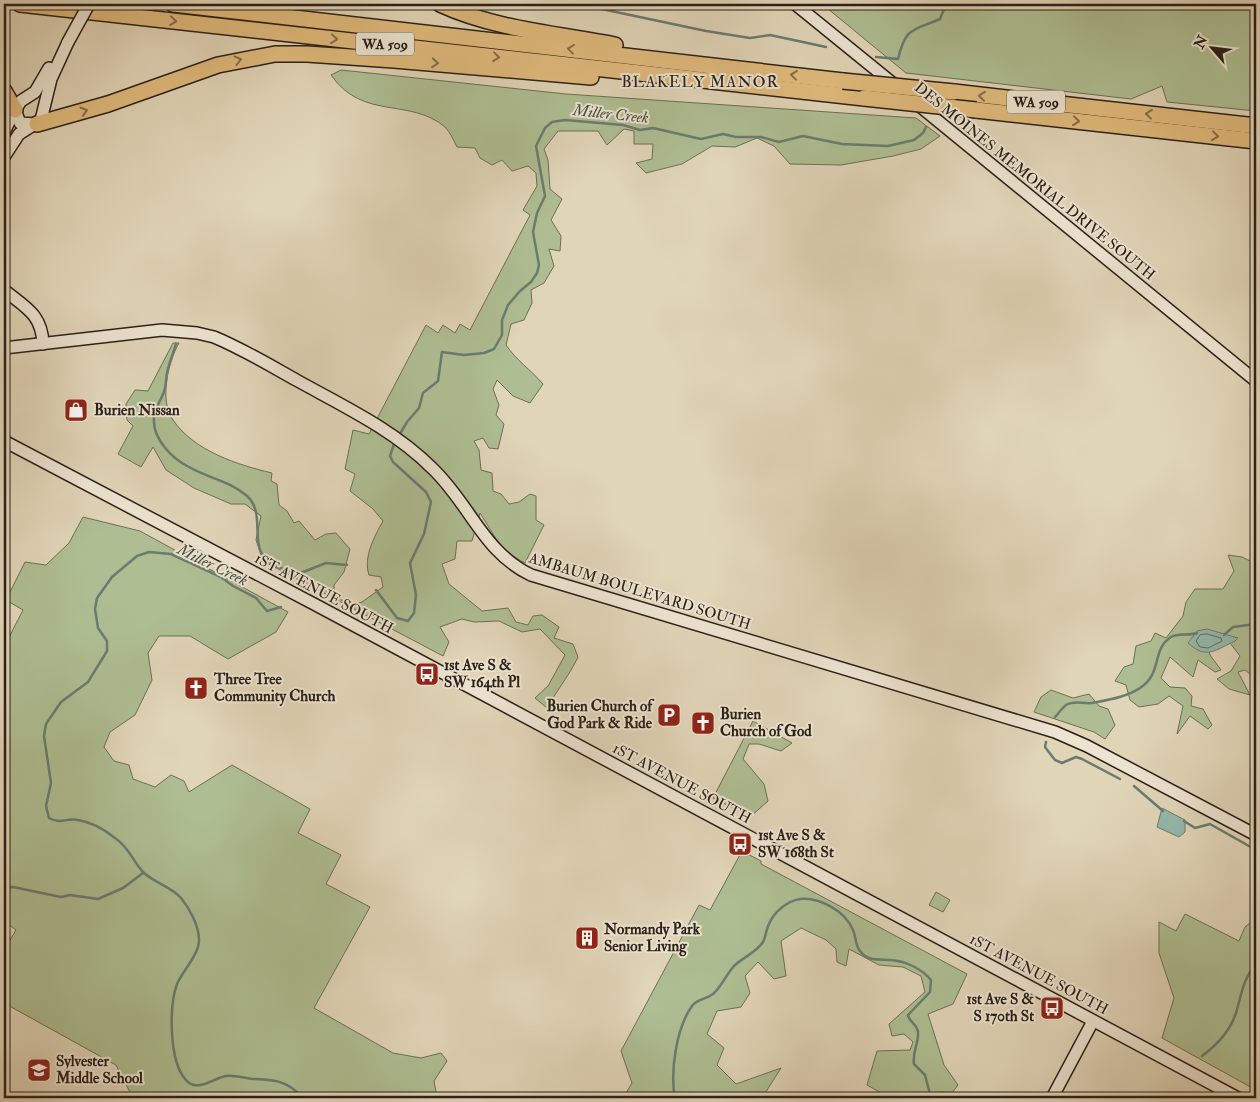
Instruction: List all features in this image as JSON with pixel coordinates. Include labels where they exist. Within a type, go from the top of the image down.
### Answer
[{"type":"highway","name":"WA 509","points":[[20,4],[696,79],[750,87],[1256,141]]},
{"type":"highway","name":"WA 509","points":[[172,4],[1256,126]]},
{"type":"highway","points":[[440,4],[470,16],[499,24],[651,52],[672,61]]},
{"type":"highway","points":[[37,124],[108,104],[218,65],[275,54],[385,59],[716,88],[750,87]]},
{"type":"highway","points":[[4,91],[15,110]]},
{"type":"main road","points":[[4,157],[19,134],[37,124],[44,113],[51,79],[82,4]]},
{"type":"main road","points":[[4,132],[21,101],[39,87],[89,4]]},
{"type":"main road","name":"DES MOINES MEMORIAL DRIVE SOUTH","points":[[795,4],[1256,381]]},
{"type":"main road","points":[[15,110],[20,123],[29,126],[37,124]]},
{"type":"main road","points":[[4,290],[33,313],[39,321],[43,344]]},
{"type":"main road","name":"AMBAUM BOULEVARD SOUTH","points":[[4,348],[162,330],[197,333],[229,344],[381,428],[409,447],[434,469],[457,494],[498,554],[531,576],[1055,732],[1087,746],[1256,836]]},
{"type":"main road","name":"1ST AVENUE SOUTH","points":[[4,441],[314,604],[1238,1098]]},
{"type":"main road","points":[[1052,1098],[1093,1021]]},
{"type":"green space","points":[[822,4],[1256,4],[1256,111],[1167,102],[1162,86],[1131,99],[906,73]]},
{"type":"green space","points":[[341,70],[566,94],[916,118],[940,136],[921,149],[841,165],[790,164],[774,146],[757,138],[735,147],[712,146],[682,164],[646,173],[636,163],[652,159],[653,144],[634,144],[634,131],[624,129],[607,145],[598,131],[558,131],[544,149],[548,160],[550,189],[562,199],[551,220],[561,236],[560,251],[549,249],[554,266],[544,283],[531,290],[532,303],[524,320],[511,324],[506,345],[543,384],[530,403],[513,396],[497,380],[493,389],[499,405],[496,415],[504,424],[498,449],[489,448],[483,438],[474,441],[479,450],[481,470],[492,473],[493,491],[501,494],[509,504],[519,502],[530,494],[536,496],[536,520],[544,525],[525,563],[503,548],[480,513],[472,541],[457,541],[455,559],[442,564],[449,584],[482,611],[508,608],[516,622],[528,625],[533,616],[542,615],[559,627],[554,638],[573,644],[578,657],[547,708],[535,698],[548,686],[565,655],[540,629],[522,632],[499,621],[474,622],[462,619],[440,627],[449,642],[443,656],[263,561],[256,540],[261,516],[245,504],[231,504],[194,488],[166,470],[153,447],[141,467],[118,454],[133,426],[127,420],[126,404],[135,390],[148,391],[173,343],[179,343],[171,360],[166,403],[173,420],[182,431],[218,455],[245,466],[272,473],[271,481],[277,484],[279,505],[287,511],[294,523],[299,521],[315,540],[326,534],[336,533],[350,549],[344,572],[334,585],[334,596],[351,605],[362,602],[383,587],[381,577],[369,575],[367,562],[373,541],[383,521],[373,509],[350,491],[355,474],[345,469],[353,430],[369,434],[426,325],[438,333],[443,325],[455,333],[460,324],[470,330],[530,215],[523,210],[537,186],[536,173],[528,166],[512,171],[502,160],[492,165],[480,158],[475,148],[457,147],[445,127],[431,118],[372,104],[357,98],[344,89],[331,75]]},
{"type":"green space","points":[[83,517],[140,531],[288,612],[276,632],[228,659],[190,636],[159,636],[148,653],[152,680],[135,715],[110,732],[104,747],[114,761],[129,765],[133,779],[155,787],[171,775],[184,781],[189,792],[232,765],[310,809],[298,833],[341,855],[326,884],[370,907],[314,1008],[393,1053],[421,1058],[441,1053],[447,1061],[434,1081],[437,1098],[133,1098],[116,1065],[4,1003],[4,950],[16,930],[4,921],[4,807],[8,803],[4,797],[4,647],[23,610],[6,600],[25,562],[46,565],[69,543]]},
{"type":"green space","points":[[1228,555],[1242,557],[1256,564],[1256,679],[1245,670],[1238,672],[1250,695],[1229,689],[1217,679],[1231,671],[1240,656],[1227,639],[1206,638],[1210,655],[1221,670],[1215,672],[1198,660],[1193,677],[1170,657],[1161,678],[1170,687],[1185,688],[1192,696],[1191,706],[1203,709],[1212,725],[1208,729],[1190,716],[1177,734],[1183,706],[1169,696],[1158,704],[1139,707],[1130,700],[1126,685],[1115,681],[1124,667],[1133,664],[1136,646],[1151,641],[1155,633],[1166,638],[1183,616],[1186,602],[1195,589],[1223,589],[1234,571]]},
{"type":"green space","points":[[1051,690],[1073,698],[1089,694],[1099,706],[1108,709],[1115,725],[1105,739],[1094,732],[1034,712],[1041,697]]},
{"type":"green space","points":[[753,721],[792,743],[781,751],[759,744],[749,744],[743,759],[764,784],[768,801],[750,817],[713,798]]},
{"type":"green space","points":[[742,851],[761,861],[761,864],[967,974],[953,1004],[928,1014],[944,1065],[958,1085],[952,1093],[940,1092],[939,1098],[890,1098],[867,1085],[877,1051],[910,1050],[913,1042],[904,1034],[892,1036],[889,1024],[925,992],[921,976],[903,967],[879,965],[849,949],[846,966],[837,962],[836,949],[826,940],[801,928],[781,941],[786,976],[774,979],[758,962],[745,976],[750,993],[741,1007],[717,1011],[707,1034],[724,1048],[717,1065],[736,1084],[781,1068],[762,1098],[623,1098],[632,1083],[621,1051],[699,905],[710,910]]},
{"type":"green space","points":[[936,892],[950,900],[943,912],[929,905]]},
{"type":"green space","points":[[1185,914],[1239,941],[1245,927],[1256,918],[1256,1090],[1162,1038],[1174,998],[1159,953],[1159,922],[1176,931]]},
{"type":"water","points":[[1207,629],[1238,638],[1211,652],[1201,651],[1188,643],[1197,631]]},
{"type":"water","points":[[1162,808],[1185,820],[1185,832],[1179,837],[1157,827]]},
{"type":"waterway","points":[[526,4],[541,4]]},
{"type":"waterway","points":[[544,4],[565,6],[577,4]]},
{"type":"waterway","points":[[578,4],[706,31],[750,38],[770,35],[826,47]]},
{"type":"waterway","name":"Miller Creek","points":[[876,57],[898,59],[908,35],[917,28],[940,19],[946,4]]},
{"type":"waterway","name":"Miller Creek","points":[[398,437],[407,422],[419,408],[423,393],[438,381],[442,352],[464,355],[484,353],[494,349],[502,335],[502,320],[508,305],[531,282],[537,273],[539,265],[533,232],[537,213],[545,196],[536,146],[545,128],[552,122],[565,120],[623,125],[640,130],[653,128],[701,139],[723,134],[736,137],[761,137],[779,142],[803,136],[842,144],[888,146],[914,140],[923,133],[926,127]]},
{"type":"waterway","points":[[176,344],[168,369],[164,392],[154,417],[154,425],[159,440],[169,453],[196,471],[226,483],[247,496],[252,503],[257,518],[260,550],[271,563],[298,574],[326,563],[347,565]]},
{"type":"waterway","name":"Miller Creek","points":[[376,590],[397,618],[408,621],[414,613],[416,595],[410,563],[424,534],[431,502],[426,492],[393,462],[390,456],[395,441]]},
{"type":"waterway","name":"Miller Creek","points":[[281,607],[267,611],[256,598],[233,586],[221,577],[171,554],[149,552],[137,556],[112,577],[97,598],[95,609],[98,628],[107,641],[107,651],[88,682],[61,702],[46,724],[44,736],[51,783],[46,806],[49,818],[57,821],[74,819],[83,821],[111,835],[124,846],[144,873],[177,894],[191,912],[196,923],[199,940],[198,946],[194,957],[177,984],[174,994],[172,1019],[173,1046],[176,1059],[185,1079],[195,1085],[205,1084],[226,1076],[274,1081],[286,1084],[303,1098]]},
{"type":"waterway","points":[[1224,635],[1233,627],[1256,624]]},
{"type":"waterway","points":[[1055,717],[1069,704],[1076,702],[1092,703],[1117,698],[1135,691],[1152,676],[1158,655],[1165,642],[1174,636],[1197,633]]},
{"type":"waterway","points":[[1046,742],[1045,747],[1055,760],[1062,763],[1076,757],[1120,779]]},
{"type":"waterway","points":[[1134,786],[1163,811]]},
{"type":"waterway","points":[[1184,821],[1195,828],[1210,824],[1256,850]]},
{"type":"waterway","points":[[4,888],[13,887],[61,897],[70,895],[98,899],[123,888],[143,873]]},
{"type":"waterway","points":[[675,1098],[674,1064],[678,1038],[686,1015],[695,1003],[713,994],[734,966],[760,946],[771,920],[778,911],[790,902],[800,899],[816,900],[838,911],[853,930],[858,949],[863,955],[874,959],[908,964],[923,972],[931,980],[930,992],[908,1015],[918,1032],[914,1064],[925,1075],[931,1098]]},
{"type":"waterway","points":[[1202,1056],[1227,1032],[1236,1013],[1245,981],[1256,965]]},
{"type":"place","name":"Burien Nissan","points":[[76,410]]},
{"type":"place","name":"1st Ave S & SW 164th Pl","points":[[427,674]]},
{"type":"place","name":"Three Tree Community Church","points":[[196,688]]},
{"type":"place","name":"Burien Church of God Park & Ride","points":[[669,715]]},
{"type":"place","name":"Burien Church of God","points":[[703,723]]},
{"type":"place","name":"1st Ave S & SW 168th St","points":[[740,844]]},
{"type":"place","name":"Normandy Park Senior Living","points":[[587,938]]},
{"type":"place","name":"1st Ave S & S 170th St","points":[[1052,1008]]},
{"type":"place","name":"Sylvester Middle School","points":[[39,1070]]},
{"type":"district","name":"BLAKELY MANOR","points":[[700,81]]}]
